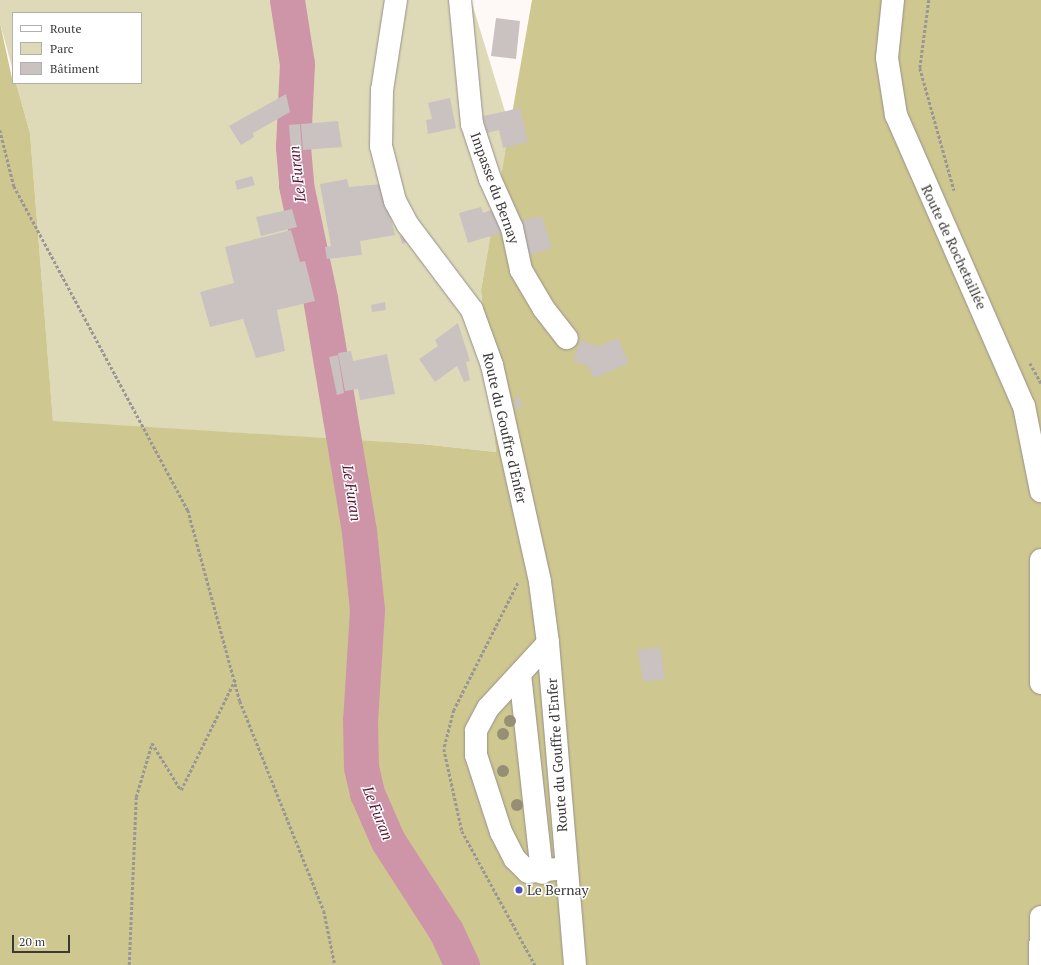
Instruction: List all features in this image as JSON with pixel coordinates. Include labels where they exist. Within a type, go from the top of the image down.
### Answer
[{"type":"street","name":"Route du Gouffre d'Enfer","points":[[396,0],[382,90],[381,146],[395,201],[408,225],[472,310],[492,365],[540,582],[548,643],[565,868],[575,965]]},
{"type":"street","name":"Impasse du Bernay","points":[[460,0],[472,124],[490,179],[512,228],[521,270],[544,309],[567,338]]},
{"type":"street","name":"Route de Rochetaillée","points":[[893,0],[887,58],[896,115],[1024,406],[1041,491]]},
{"type":"street","points":[[1041,560],[1041,683]]},
{"type":"street","name":"Route du Gouffre d'Enfer","points":[[548,643],[488,708],[476,731],[476,755],[500,832],[514,859],[528,872],[542,873],[565,868]]},
{"type":"street","points":[[520,674],[542,873]]},
{"type":"street","points":[[1040,965],[1041,917]]},
{"type":"path","points":[[929,0],[920,68],[955,195]]},
{"type":"path","points":[[0,130],[14,186],[188,510],[235,680],[324,911],[335,965]]},
{"type":"path","points":[[1027,357],[1041,383]]},
{"type":"path","points":[[129,965],[136,798],[152,743],[180,790],[235,680]]},
{"type":"green space","points":[[0,0],[471,0],[510,128],[481,290],[496,452],[422,444],[53,422],[30,133],[16,84],[142,84],[142,12],[12,12],[12,67],[0,23]]},
{"type":"shaded area","points":[[532,0],[1041,0],[1041,965],[0,965],[0,23],[12,84],[16,84],[30,133],[53,421],[422,444],[496,452],[481,290]]},
{"type":"building","points":[[496,18],[520,21],[516,59],[491,56]]},
{"type":"building","points":[[286,94],[290,112],[253,133],[254,137],[241,145],[229,126]]},
{"type":"building","points":[[450,98],[456,128],[428,134],[426,120],[432,119],[428,103]]},
{"type":"building","points":[[520,108],[528,142],[503,148],[499,130],[487,133],[483,116]]},
{"type":"building","points":[[338,121],[342,147],[303,150],[301,124]]},
{"type":"building","points":[[300,124],[302,151],[291,151],[289,125]]},
{"type":"building","points":[[252,176],[255,185],[237,190],[235,181]]},
{"type":"building","points":[[347,179],[349,187],[382,184],[395,235],[360,241],[362,255],[327,259],[325,247],[331,246],[320,184]]},
{"type":"building","points":[[481,207],[483,213],[494,209],[501,233],[468,243],[459,213]]},
{"type":"building","points":[[292,209],[297,227],[261,236],[256,217]]},
{"type":"building","points":[[542,216],[552,248],[520,258],[515,240],[526,237],[521,221]]},
{"type":"building","points":[[291,230],[300,262],[305,261],[315,301],[277,310],[285,351],[256,358],[243,319],[210,327],[200,292],[234,283],[225,247]]},
{"type":"building","points":[[406,234],[408,242],[402,244],[400,236]]},
{"type":"building","points":[[385,302],[386,310],[372,312],[371,305]]},
{"type":"building","points":[[458,323],[470,361],[466,362],[470,380],[464,382],[457,366],[435,382],[419,359],[438,346],[435,340]]},
{"type":"building","points":[[618,338],[629,363],[594,378],[589,367],[573,360],[581,340],[597,347]]},
{"type":"building","points":[[351,351],[353,361],[387,354],[395,394],[360,400],[358,389],[345,391],[338,353]]},
{"type":"building","points":[[338,355],[344,393],[337,395],[329,357]]},
{"type":"building","points":[[520,397],[522,408],[516,409],[514,399]]},
{"type":"building","points":[[660,647],[665,679],[643,682],[638,650]]},
{"type":"waterway","name":"Le Furan","points":[[287,0],[297,64],[293,147],[296,185],[320,298],[359,531],[367,610],[360,720],[361,767],[367,793],[388,841],[446,931],[462,965]]},
{"type":"place","name":"Le Bernay","points":[[519,890]]}]
